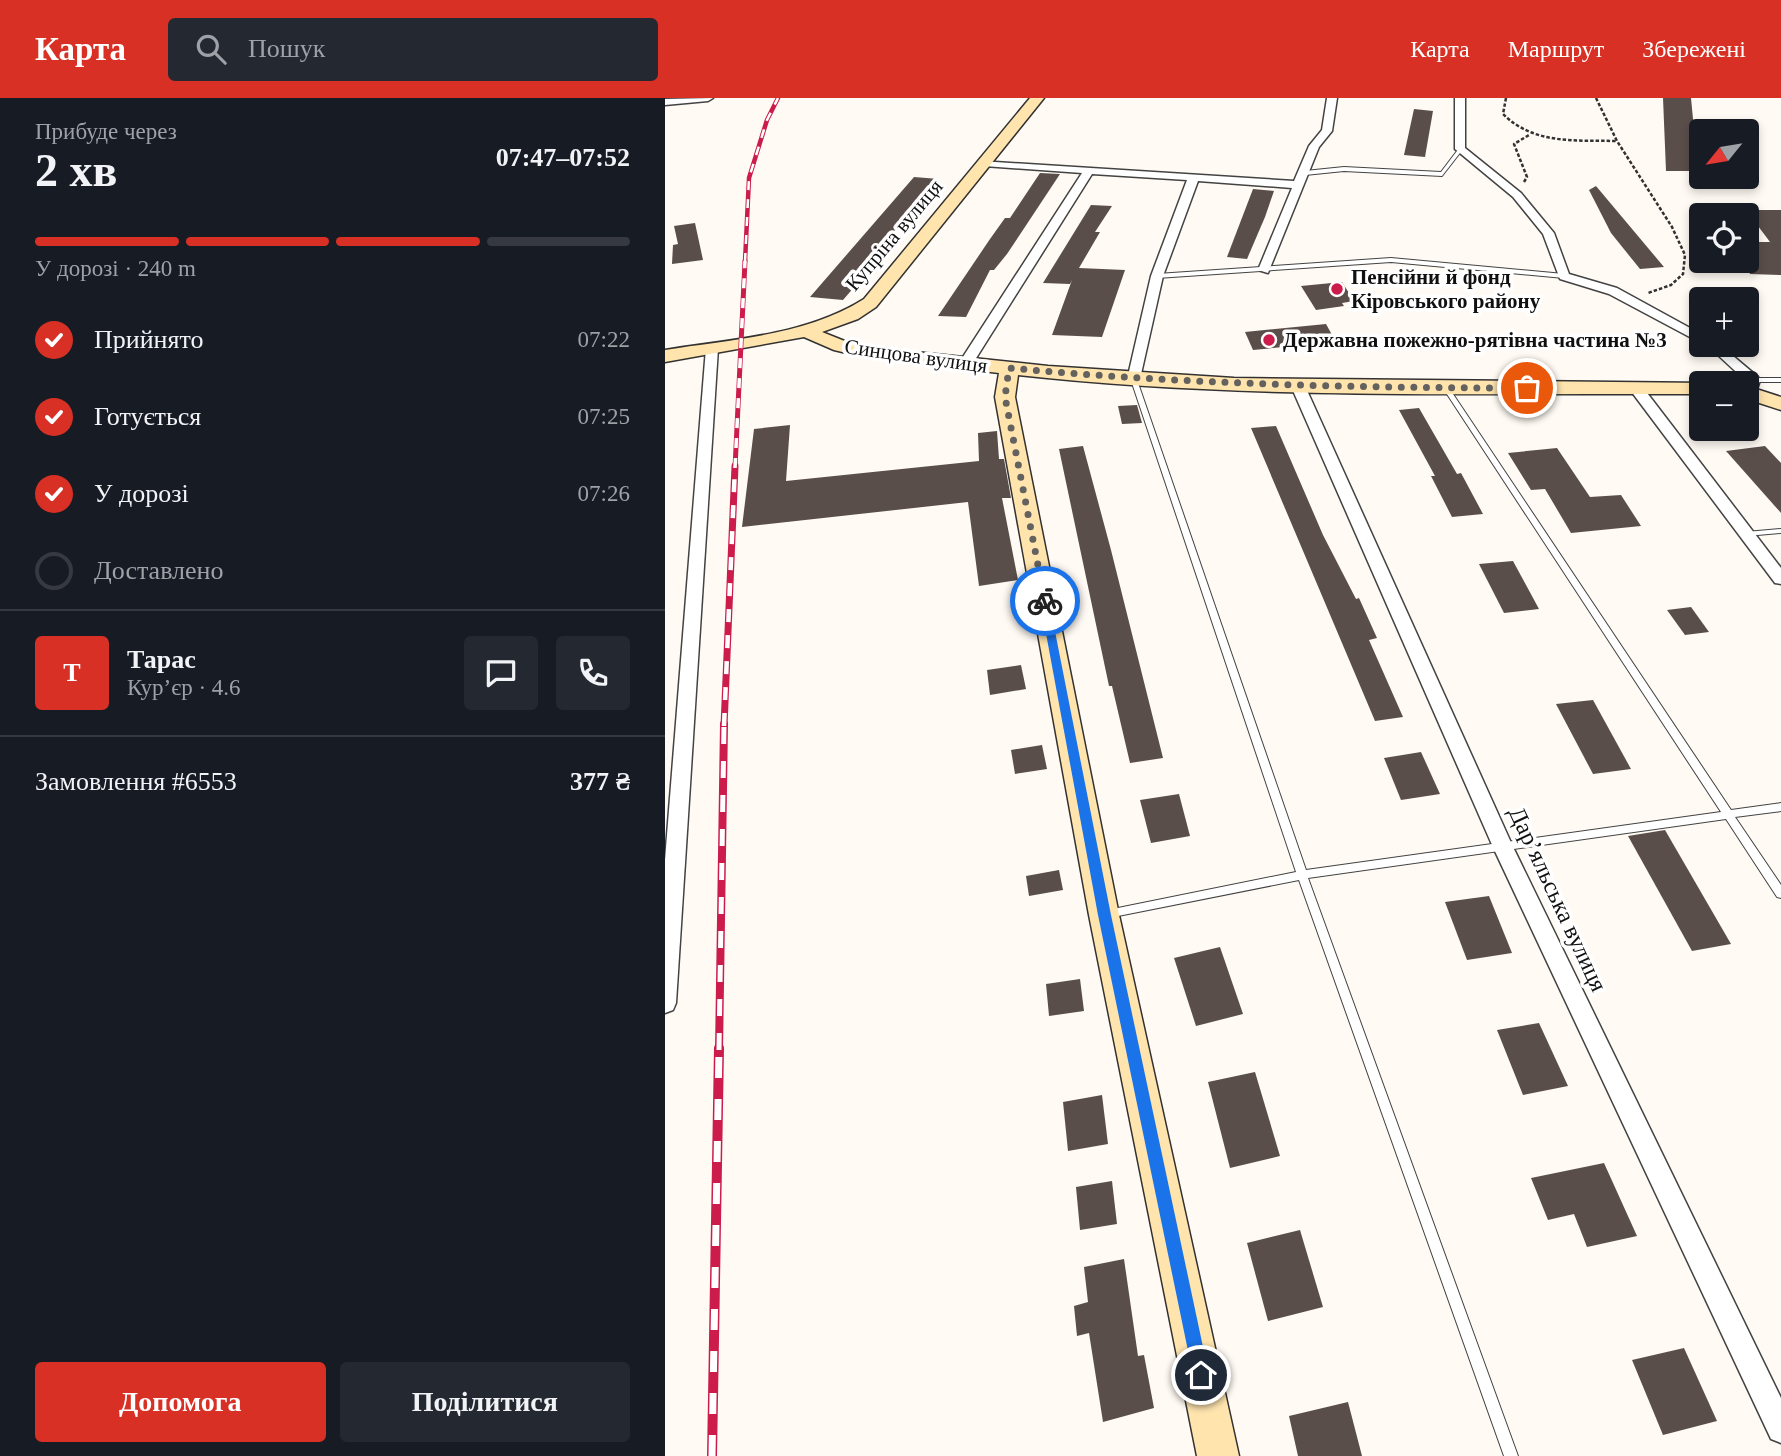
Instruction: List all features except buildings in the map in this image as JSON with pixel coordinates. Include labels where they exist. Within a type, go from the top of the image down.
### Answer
[{"type":"street","points":[[666,105],[708,98]]},
{"type":"street","name":"Купріна вулиця","points":[[665,356],[806,331],[843,320],[870,303],[1038,98]]},
{"type":"street","points":[[1264,270],[1314,146],[1327,131],[1332,98]]},
{"type":"street","points":[[1460,98],[1460,149],[1517,195],[1548,233],[1564,276],[1613,291],[1689,332]]},
{"type":"street","points":[[984,163],[1299,185]]},
{"type":"street","points":[[966,363],[1089,170]]},
{"type":"street","points":[[1134,380],[1157,276],[1194,177]]},
{"type":"street","name":"Синцова вулиця","points":[[806,331],[821,340],[841,346],[1009,368],[1134,380],[1298,386],[1689,388]]},
{"type":"street","points":[[665,1003],[673,809],[712,348]]},
{"type":"street","points":[[1723,357],[1735,371]]},
{"type":"street","points":[[1009,368],[1005,397],[1104,915],[1218,1456]]},
{"type":"street","name":"Дар’яльська вулиця","points":[[1298,386],[1503,847],[1781,1429]]},
{"type":"street","points":[[1636,388],[1781,579]]},
{"type":"street","points":[[1759,393],[1781,404]]},
{"type":"lane","points":[[1305,173],[1344,169],[1442,174],[1460,149]]},
{"type":"lane","points":[[1157,276],[1391,260],[1564,276]]},
{"type":"lane","points":[[1134,380],[1302,875],[1511,1456]]},
{"type":"lane","points":[[1759,386],[1781,380]]},
{"type":"lane","points":[[1446,388],[1781,894]]},
{"type":"lane","points":[[1746,534],[1781,531]]},
{"type":"lane","points":[[1104,915],[1302,875],[1781,807]]},
{"type":"path","points":[[1506,98],[1503,114],[1512,125],[1529,135],[1617,141]]},
{"type":"path","points":[[1596,98],[1617,141],[1672,227],[1685,255],[1683,274],[1671,285],[1646,293],[1613,291]]},
{"type":"path","points":[[1517,195],[1527,177],[1514,144],[1529,135]]},
{"type":"railway","points":[[745,262],[749,178],[767,120],[778,98]]},
{"type":"railway","points":[[735,468],[745,261]]},
{"type":"railway","points":[[724,726],[735,466]]},
{"type":"railway","points":[[719,1050],[724,724]]},
{"type":"railway","points":[[712,1456],[719,1048]]},
{"type":"way so far","points":[[1045,601],[1005,397],[1009,368],[1134,380],[1298,386],[1527,388]]},
{"type":"place","name":"Пенсійни й фонд Кіровського району","points":[[1337,289]]},
{"type":"place","name":"Державна пожежно-рятівна частина №3","points":[[1269,340]]},
{"type":"route","points":[[1045,601],[1104,915],[1201,1375]]}]
